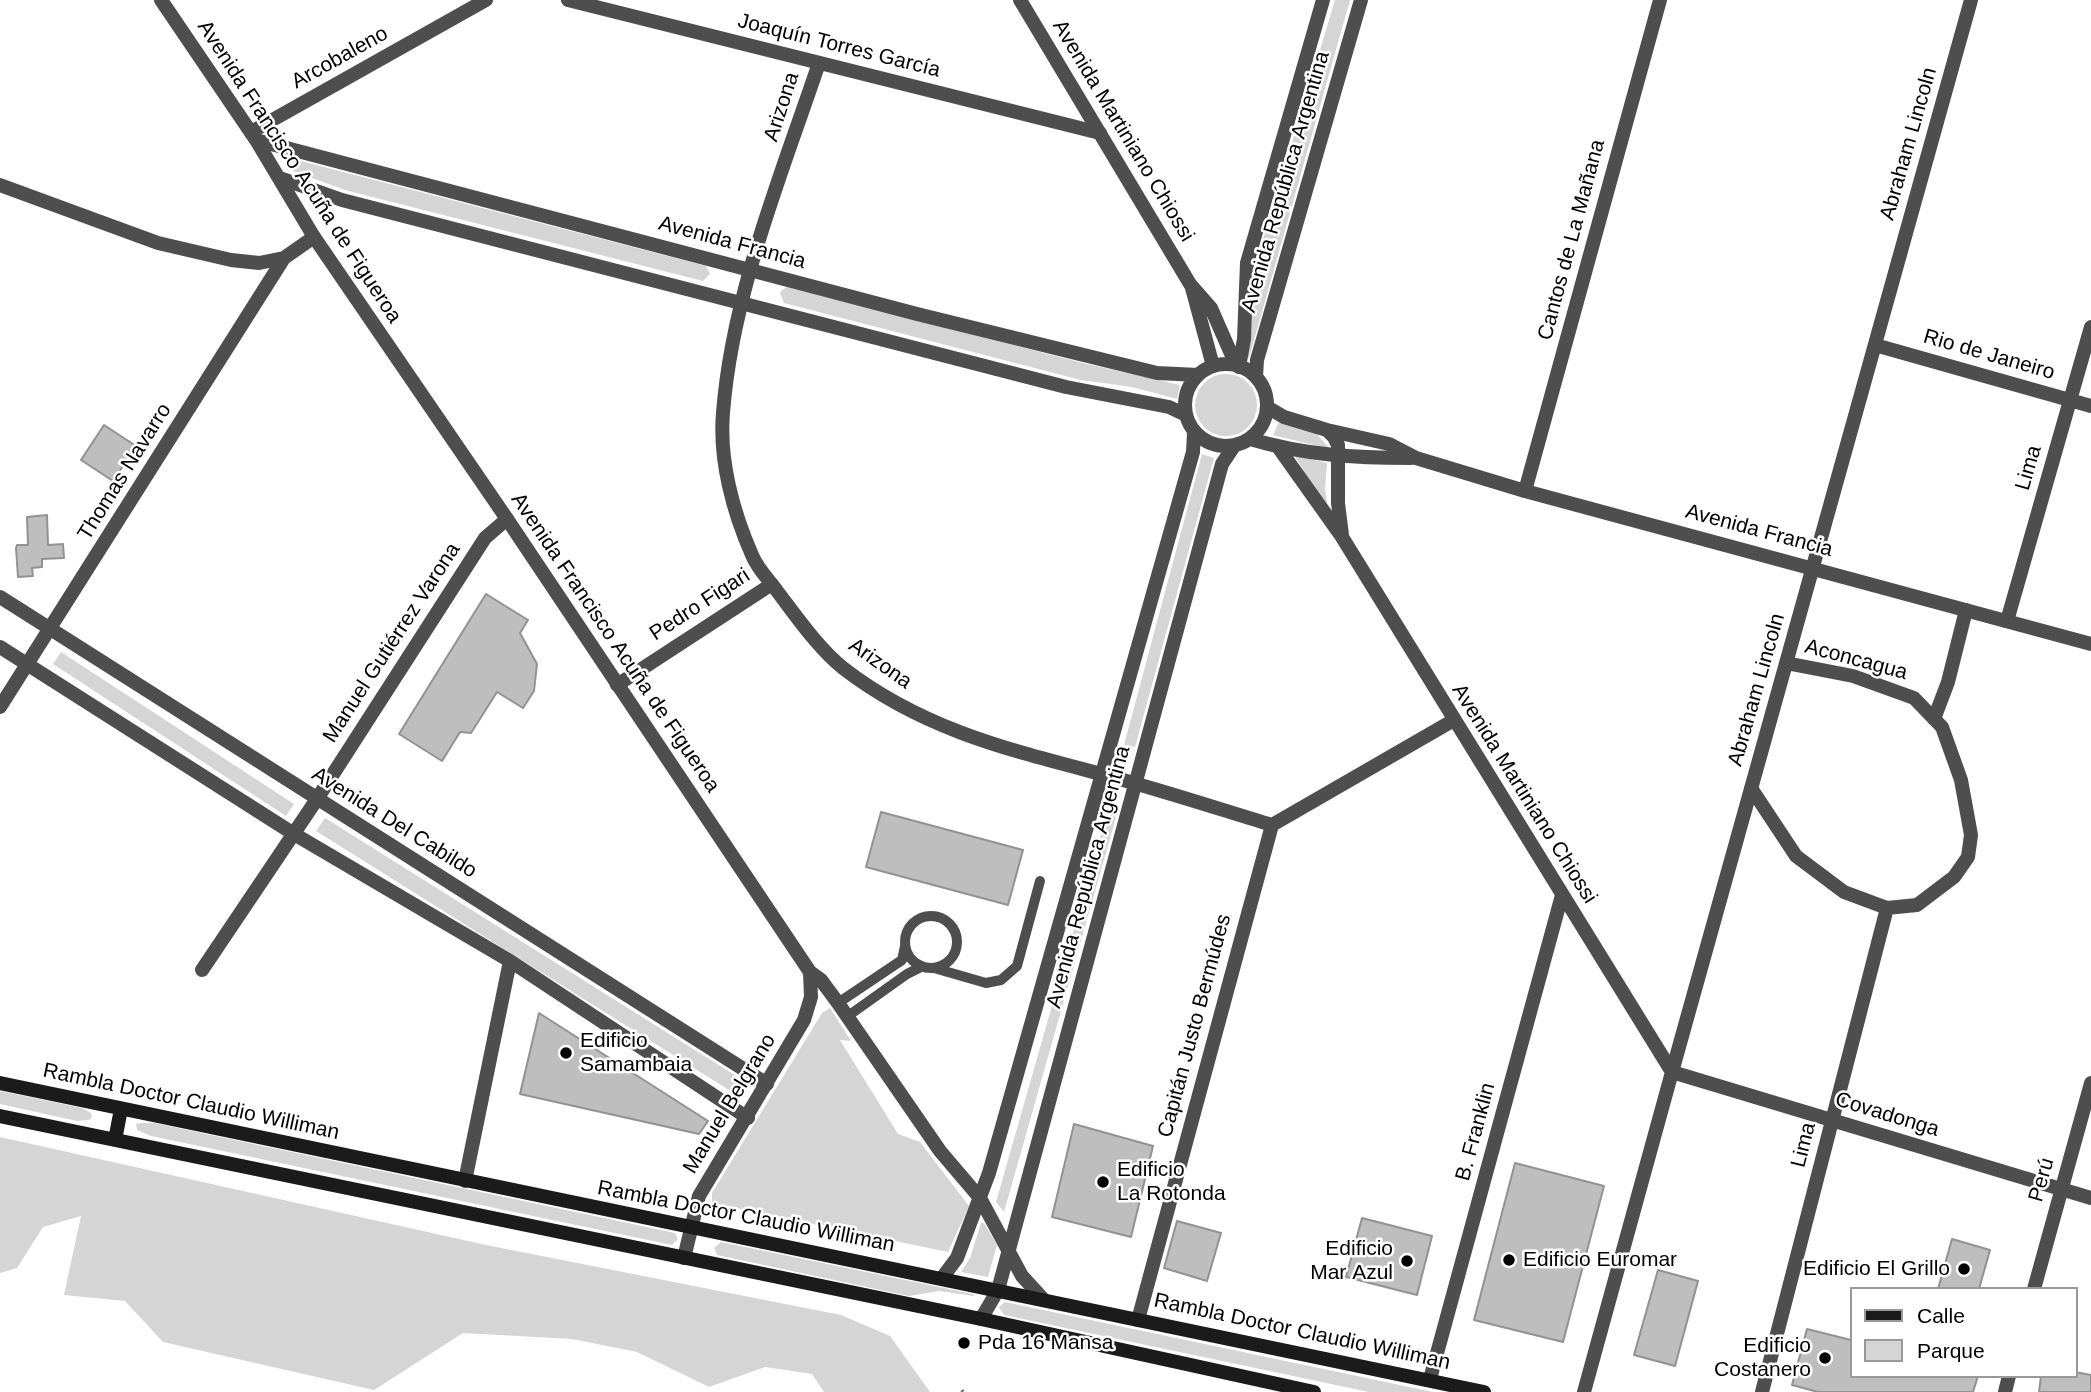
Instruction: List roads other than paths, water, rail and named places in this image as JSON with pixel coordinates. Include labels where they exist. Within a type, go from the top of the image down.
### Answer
[{"type":"main road","name":"Rambla Doctor Claudio Williman","points":[[0,1083],[1484,1392]]},
{"type":"main road","points":[[115,1140],[121,1109]]},
{"type":"main road","points":[[0,1116],[981,1319],[1314,1392]]},
{"type":"street","name":"Avenida Francisco Acuña de Figueroa","points":[[161,0],[253,136],[314,237],[507,519],[810,972],[821,980],[940,1151],[980,1198],[1022,1276],[1044,1299]]},
{"type":"street","name":"Arcobaleno","points":[[253,136],[486,0]]},
{"type":"street","name":"Joaquín Torres García","points":[[568,0],[1100,133]]},
{"type":"street","name":"Avenida Martiniano Chiossi","points":[[1020,0],[1190,284],[1212,308],[1238,366]]},
{"type":"street","name":"Avenida República Argentina","points":[[1238,366],[1244,339],[1247,263],[1323,0]]},
{"type":"street","name":"Avenida República Argentina","points":[[1256,377],[1257,360],[1361,0]]},
{"type":"street","name":"Cantos de La Mañana","points":[[1525,491],[1660,0]]},
{"type":"street","name":"Abraham Lincoln","points":[[1584,1392],[1971,0]]},
{"type":"street","name":"Arizona","points":[[819,63],[740,304],[729,354],[722,416],[726,474],[752,557],[799,621],[841,666],[893,701],[949,729],[1014,752],[1137,784],[1272,825]]},
{"type":"street","name":"Avenida Francia","points":[[253,136],[751,270],[1157,373],[1198,375]]},
{"type":"street","points":[[280,178],[342,200],[1066,387],[1169,407],[1186,415]]},
{"type":"street","points":[[1,189],[158,243],[231,260],[259,264],[284,258],[314,237]]},
{"type":"street","name":"Thomas Navarro","points":[[0,707],[284,258]]},
{"type":"street","name":"Avenida Martiniano Chiossi","points":[[1190,284],[1213,366]]},
{"type":"street","name":"Lima","points":[[2007,621],[2091,327]]},
{"type":"street","name":"Rio de Janeiro","points":[[1875,345],[2091,406]]},
{"type":"street","points":[[1213,366],[1238,366],[1256,377],[1265,391],[1267,407],[1262,425],[1250,439],[1234,446],[1212,444],[1194,432],[1186,415],[1187,392],[1198,375],[1213,366]]},
{"type":"street","name":"Avenida Francia","points":[[1267,407],[1284,417],[1389,444],[1416,458],[1525,491],[2091,644]]},
{"type":"street","name":"Avenida Martiniano Chiossi","points":[[1327,430],[1334,437],[1339,457],[1338,503],[1342,537]]},
{"type":"street","name":"Avenida República Argentina","points":[[942,1278],[957,1258],[989,1173],[1194,452],[1194,432]]},
{"type":"street","name":"Avenida Francia","points":[[1250,439],[1278,447],[1339,457],[1416,458]]},
{"type":"street","name":"Avenida República Argentina","points":[[981,1319],[998,1290],[1222,464],[1234,446]]},
{"type":"street","name":"Avenida Martiniano Chiossi","points":[[1278,447],[1342,537],[1672,1072]]},
{"type":"street","name":"Manuel Gutiérrez Varona","points":[[202,970],[317,799],[485,538],[507,519]]},
{"type":"street","name":"Pedro Figari","points":[[617,685],[772,584]]},
{"type":"street","name":"Avenida Del Cabildo","points":[[0,597],[767,1083]]},
{"type":"street","points":[[1934,719],[1948,682],[1966,610]]},
{"type":"street","points":[[0,647],[294,834],[510,961],[748,1118]]},
{"type":"street","name":"Aconcagua","points":[[1786,663],[1853,676],[1914,698],[1942,727],[1961,780],[1971,835],[1968,857],[1954,877],[1917,905],[1887,908]]},
{"type":"street","points":[[1272,825],[1454,720]]},
{"type":"street","points":[[1751,788],[1796,856],[1844,892],[1887,908]]},
{"type":"street","name":"Capitán Justo Bermúdes","points":[[1138,1320],[1272,825]]},
{"type":"street","name":"B. Franklin","points":[[1430,1379],[1562,895]]},
{"type":"street","name":"Lima","points":[[1762,1392],[1887,908]]},
{"type":"street","points":[[465,1181],[510,961]]},
{"type":"street","name":"Manuel Belgrano","points":[[684,1258],[699,1196],[748,1118],[804,1020],[811,997],[810,972]]},
{"type":"street","name":"Covadonga","points":[[1672,1072],[2091,1198]]},
{"type":"street","name":"Perú","points":[[2035,1287],[2091,1083]]},
{"type":"lane","points":[[848,1016],[921,967],[934,968],[986,983],[1001,981],[1017,966],[1040,881]]},
{"type":"lane","points":[[838,1003],[902,960],[907,932],[915,922],[928,916],[941,918],[952,926],[957,939],[955,952],[947,963],[934,968]]},
{"type":"lane","points":[[905,946],[910,958],[921,967]]},
{"type":"place","name":"Edificio Samambaia","points":[[566,1053]]},
{"type":"place","name":"Edificio La Rotonda","points":[[1103,1182]]},
{"type":"place","name":"Edificio Euromar","points":[[1509,1260]]},
{"type":"place","name":"Edificio Mar Azul","points":[[1407,1261]]},
{"type":"place","name":"Edificio El Grillo","points":[[1964,1269]]},
{"type":"place","name":"Pda 16 Mansa","points":[[964,1343]]},
{"type":"place","name":"Edificio Costanero","points":[[1825,1358]]}]
